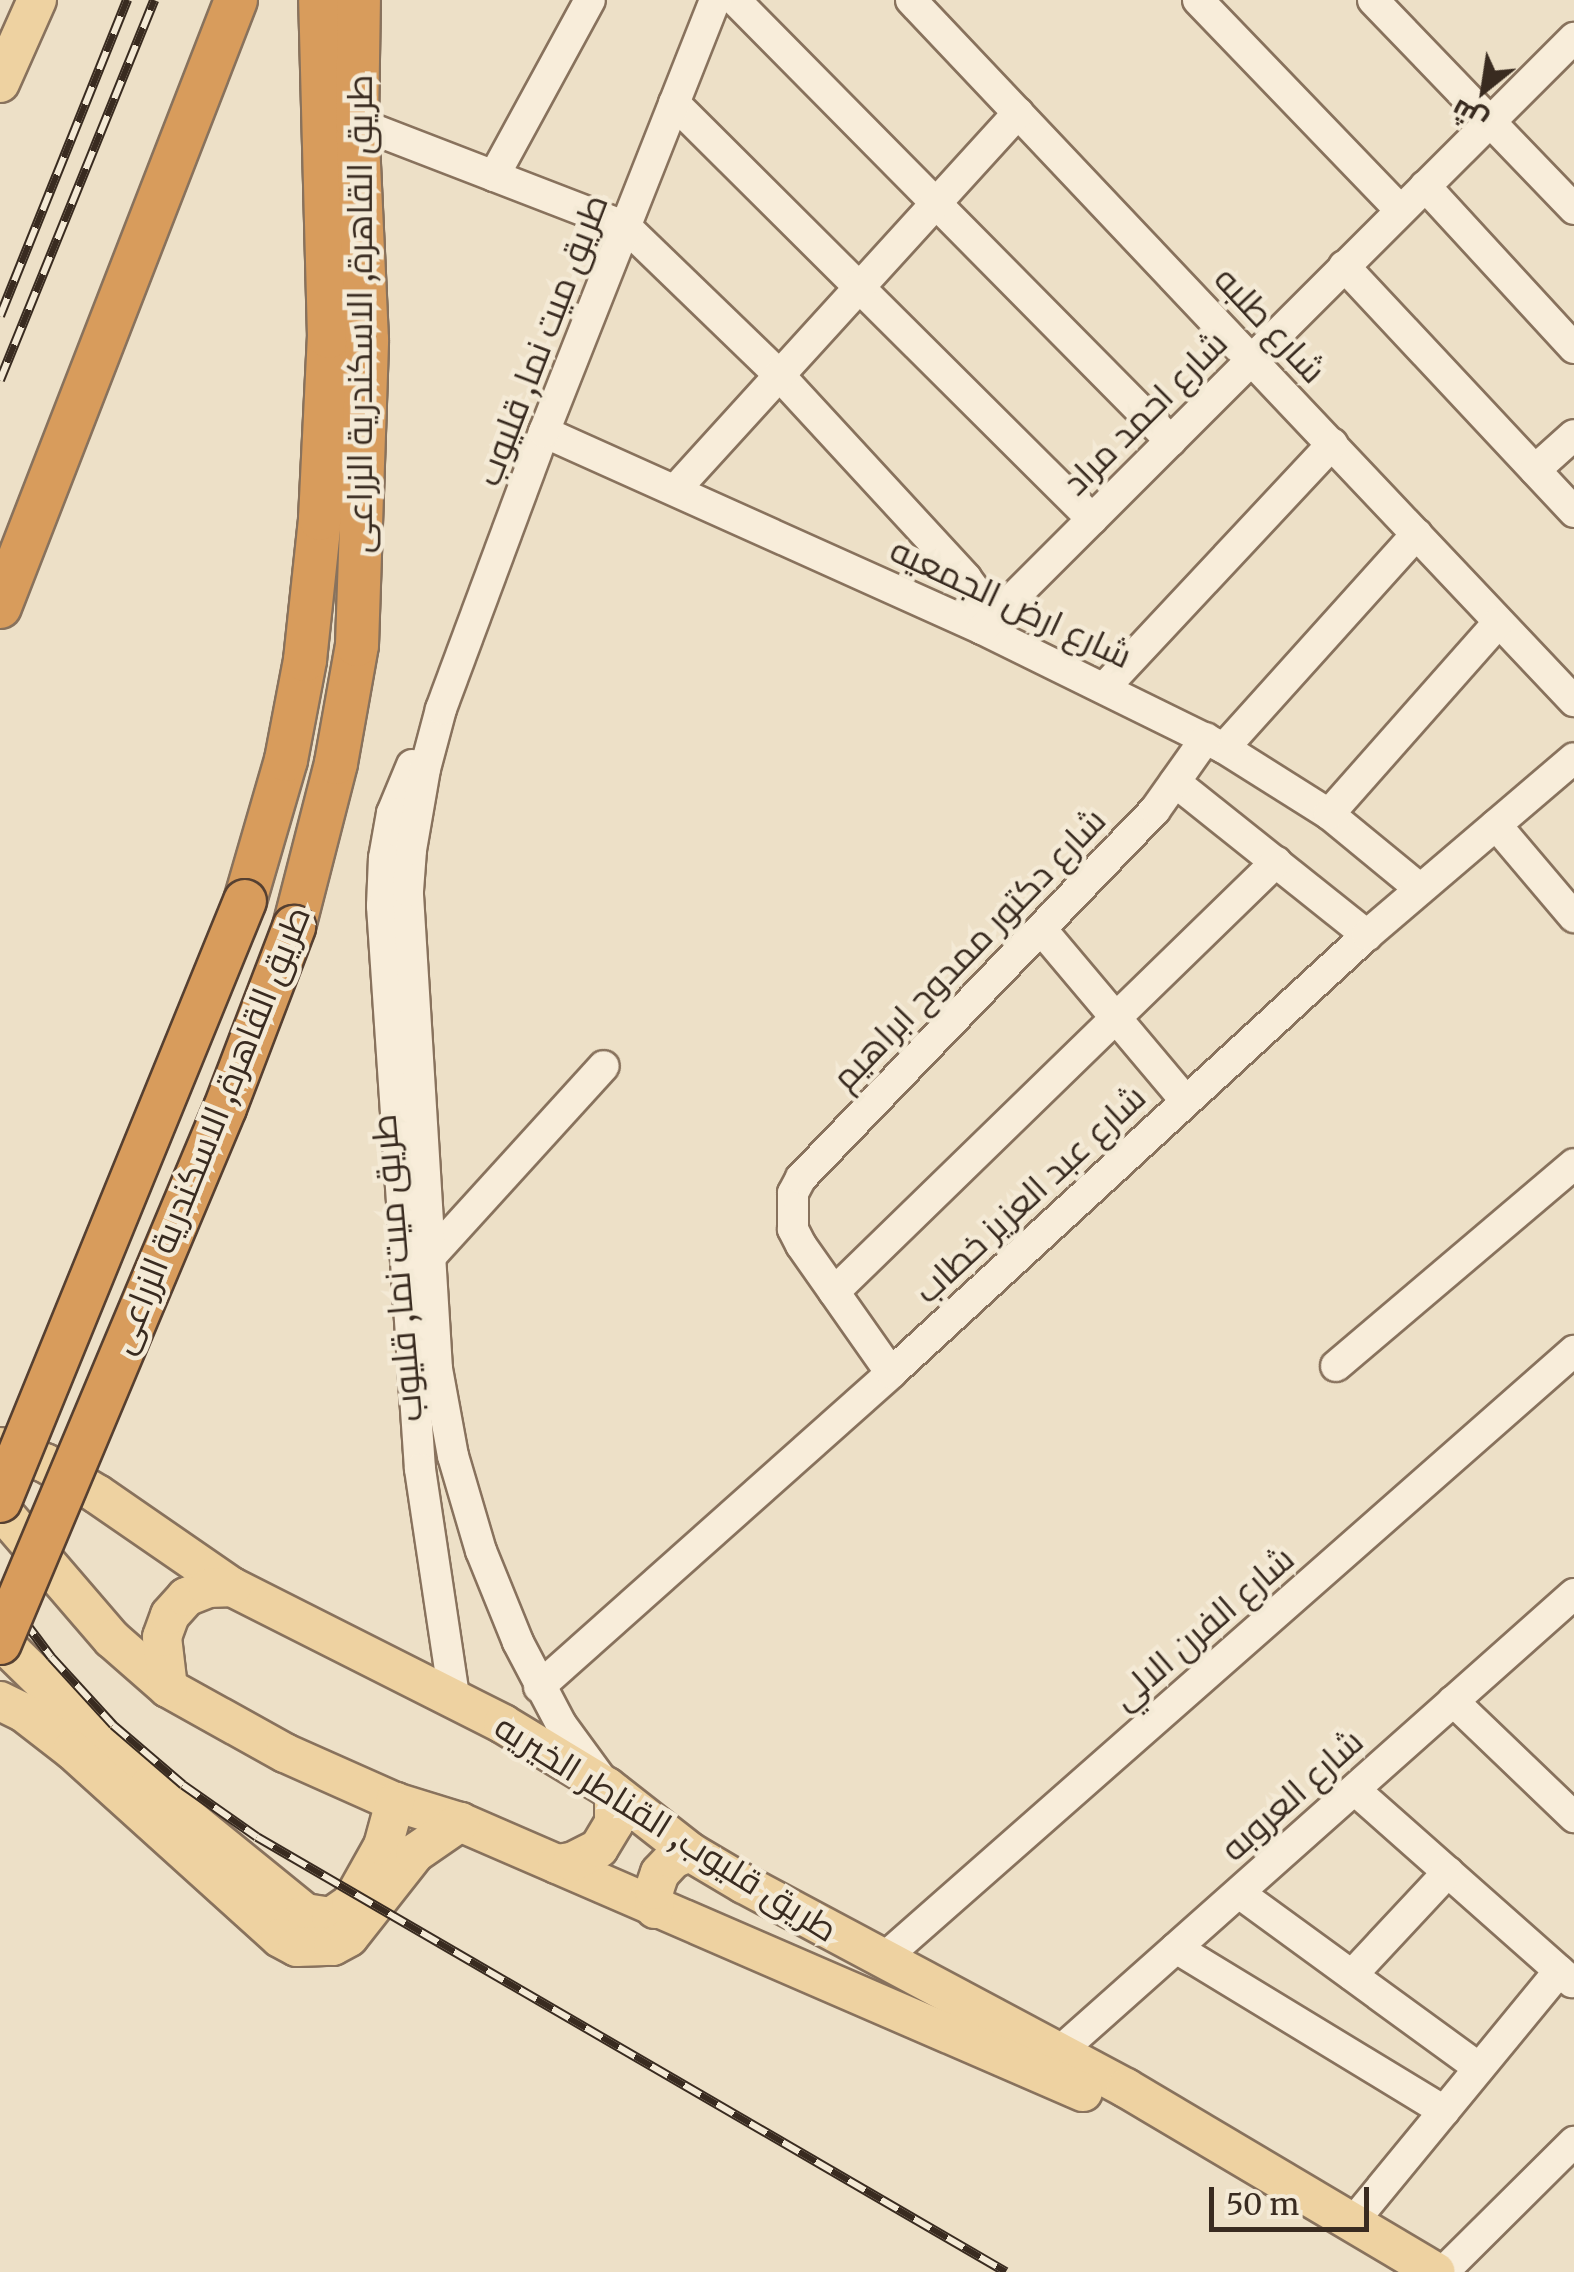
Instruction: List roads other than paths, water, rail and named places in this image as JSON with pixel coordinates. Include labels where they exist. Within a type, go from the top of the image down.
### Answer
[{"type":"highway","points":[[0,607],[236,0]]},
{"type":"highway","name":"طريق القاهرة, الاسكندرية الزراعى","points":[[0,1501],[245,901],[286,760],[305,660],[320,519],[329,337],[320,0]]},
{"type":"highway","name":"طريق القاهرة, الاسكندرية الزراعى","points":[[0,1642],[225,1108],[294,927],[336,763],[357,645],[367,340],[357,122],[359,0]]},
{"type":"main road","points":[[4,66],[37,0]]},
{"type":"main road","name":"طريق قليوب, القناطر الخيريه","points":[[0,1447],[45,1463],[232,1588],[454,1697],[611,1790],[690,1852],[882,1960],[1059,2052],[1440,2272]]},
{"type":"main road","name":"طريق قليوب, القناطر الخيريه","points":[[0,1509],[112,1640],[168,1688],[285,1754],[395,1802],[460,1822],[1112,2106],[1394,2272]]},
{"type":"main road","points":[[168,1688],[162,1638],[170,1615],[186,1597],[208,1588],[232,1588]]},
{"type":"main road","points":[[0,1642],[149,1786],[306,1913],[317,1934]]},
{"type":"main road","points":[[0,1702],[22,1712],[72,1750],[280,1938],[317,1934],[349,1937],[415,1853],[460,1822]]},
{"type":"main road","points":[[557,1864],[572,1862],[599,1848],[614,1823],[611,1790]]},
{"type":"main road","points":[[317,1934],[351,1903],[383,1846],[395,1802]]},
{"type":"main road","points":[[655,1909],[654,1890],[660,1872],[673,1859],[690,1852]]},
{"type":"street","points":[[494,176],[590,0]]},
{"type":"street","name":"طريق ميت نما, قليوب","points":[[454,1697],[420,1468],[382,906],[384,858],[392,813],[442,709],[544,432],[715,0]]},
{"type":"street","points":[[735,0],[1171,440]]},
{"type":"street","name":"شارع طلبه","points":[[911,0],[1574,702]]},
{"type":"street","points":[[1198,0],[1400,210]]},
{"type":"street","points":[[1373,0],[1574,209]]},
{"type":"street","name":"شارع احمد مراد","points":[[982,629],[1574,38]]},
{"type":"street","points":[[674,103],[1092,520]]},
{"type":"street","points":[[674,490],[1018,113]]},
{"type":"street","points":[[357,122],[626,227],[779,374],[966,578],[982,611],[982,629]]},
{"type":"street","points":[[1424,186],[1574,348]]},
{"type":"street","points":[[1344,266],[1574,512]]},
{"type":"street","name":"شارع ارض الجمعيه","points":[[544,432],[982,629],[1215,743],[1329,814],[1419,888]]},
{"type":"street","points":[[1535,470],[1574,435]]},
{"type":"street","points":[[1105,687],[1332,444]]},
{"type":"street","name":"شارع دكتور ممدوح ابراهيم","points":[[834,1292],[801,1245],[790,1211],[802,1178],[1155,810],[1175,782],[1417,534]]},
{"type":"street","points":[[1329,814],[1498,622]]},
{"type":"street","name":"طريق ميت نما, قليوب","points":[[442,709],[416,810],[408,892],[437,1369],[453,1456],[498,1597],[538,1687],[611,1790]]},
{"type":"street","name":"شارع عبد العزيز خطاب","points":[[538,1687],[891,1373],[1366,935],[1574,758]]},
{"type":"street","points":[[1175,782],[1366,935]]},
{"type":"street","points":[[1496,825],[1574,917]]},
{"type":"street","points":[[891,1373],[834,1292],[1276,862]]},
{"type":"street","points":[[1041,929],[1186,1101]]},
{"type":"street","points":[[430,1257],[604,1066]]},
{"type":"street","points":[[1336,1366],[1574,1164]]},
{"type":"street","name":"شارع الفرن الالي","points":[[882,1960],[1574,1352]]},
{"type":"street","name":"شارع العروبه","points":[[1059,2052],[1574,1594]]},
{"type":"street","points":[[1453,1701],[1573,1815]]},
{"type":"street","points":[[1352,2222],[1479,2068],[1567,1977],[1355,1790]]},
{"type":"street","points":[[1352,1975],[1448,1872]]},
{"type":"street","points":[[1238,1893],[1479,2068]]},
{"type":"street","points":[[1176,1948],[1444,2111]]},
{"type":"street","points":[[1440,2272],[1574,2142]]},
{"type":"railway","points":[[0,316],[127,0]]},
{"type":"railway","points":[[0,380],[154,0]]},
{"type":"railway","points":[[0,1589],[51,1657],[113,1725],[183,1785],[257,1837],[1006,2272]]}]
